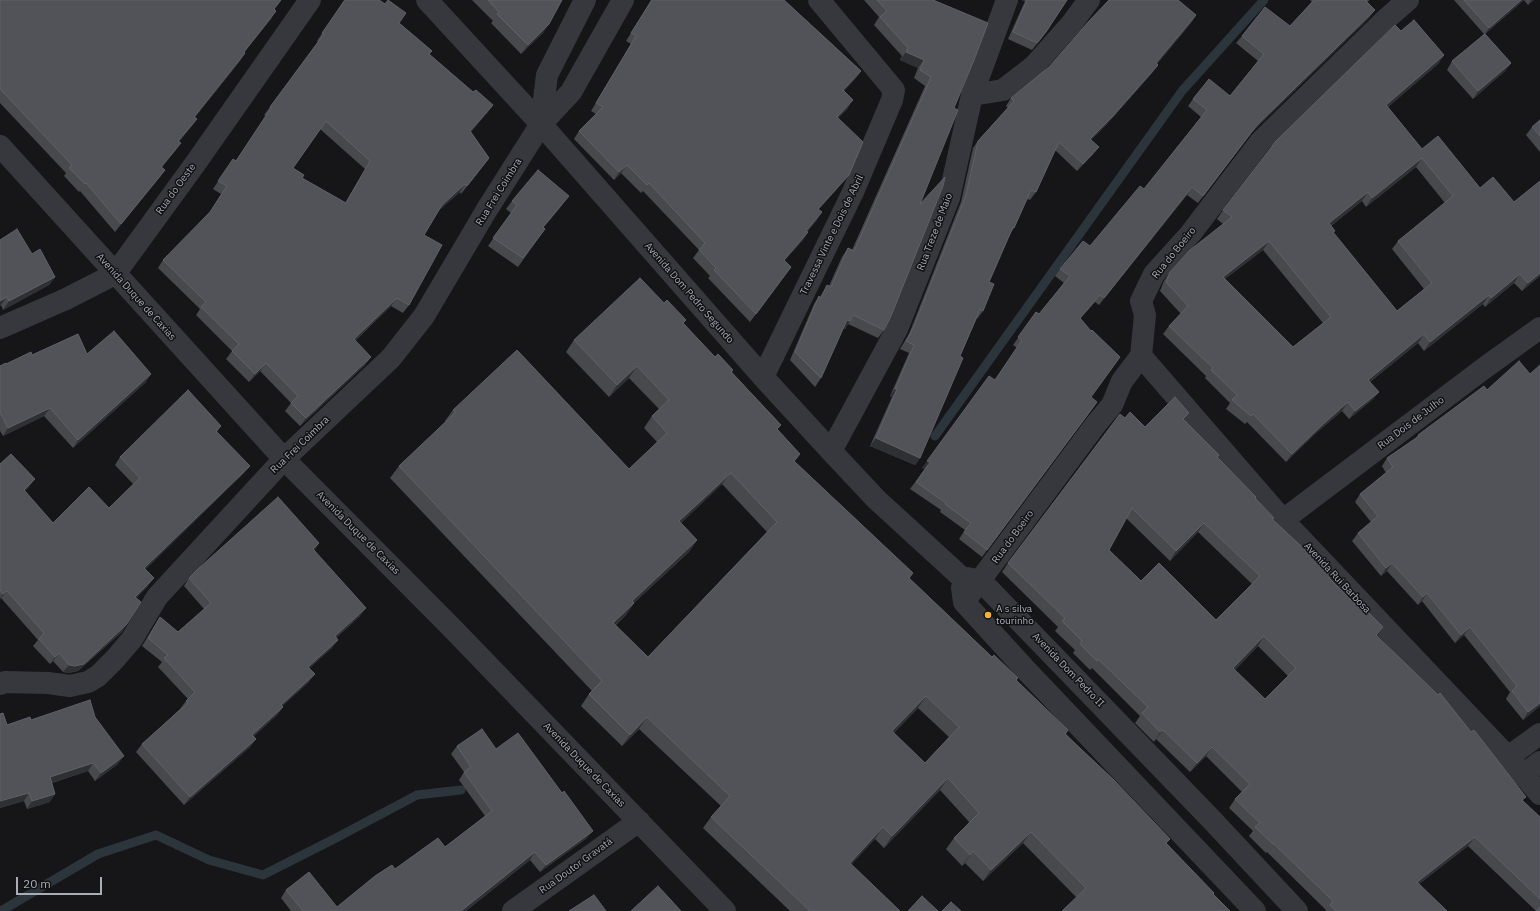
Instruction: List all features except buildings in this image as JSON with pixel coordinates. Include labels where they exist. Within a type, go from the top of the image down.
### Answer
[{"type":"street","name":"Rua do Oeste","points":[[0,328],[66,299],[115,274],[195,164],[310,0]]},
{"type":"street","name":"Avenida Dom Pedro Segundo","points":[[427,0],[541,124],[763,377],[876,499],[971,579]]},
{"type":"street","name":"Rua Frei Coimbra","points":[[541,124],[547,75],[584,0]]},
{"type":"street","name":"Rua Frei Coimbra","points":[[2,681],[48,683],[70,686],[88,682],[98,676],[116,659],[132,639],[157,597],[284,459],[352,396],[396,352],[424,316],[486,211],[541,124],[571,92],[623,0]]},
{"type":"street","name":"Travessa Vinte e Dois de Abril","points":[[763,377],[853,192],[883,124],[894,90],[819,0]]},
{"type":"street","name":"Rua Treze de Maio","points":[[831,451],[897,329],[949,198],[972,95],[1007,0]]},
{"type":"street","points":[[972,95],[1003,90],[1034,66],[1072,23],[1089,0]]},
{"type":"street","name":"Rua do Boeiro","points":[[1188,842],[1024,669],[964,602],[971,579],[1112,405],[1122,381],[1141,356],[1145,315],[1141,301],[1154,274],[1191,233],[1261,141],[1379,26],[1408,0]]},
{"type":"street","name":"Avenida Duque de Caxias","points":[[0,146],[284,459],[458,634],[725,911]]},
{"type":"street","name":"Rua Dois de Julho","points":[[1282,520],[1540,328]]},
{"type":"street","name":"Avenida Rui Barbosa","points":[[1141,356],[1282,520],[1508,757],[1540,794]]},
{"type":"street","name":"Avenida Dom Pedro II","points":[[971,579],[1211,819],[1297,911]]},
{"type":"street","points":[[1508,757],[1540,734]]},
{"type":"street","points":[[1523,775],[1540,762]]},
{"type":"street","points":[[1211,819],[1188,842],[1255,911]]},
{"type":"street","name":"Rua Doutor Gravatá","points":[[513,911],[639,821]]},
{"type":"waterway","points":[[935,436],[1182,91],[1264,0]]},
{"type":"waterway","points":[[1,911],[98,854],[156,835],[209,860],[263,875],[417,795],[461,790]]},
{"type":"place","name":"A s silva tourinho","points":[[988,615]]}]
